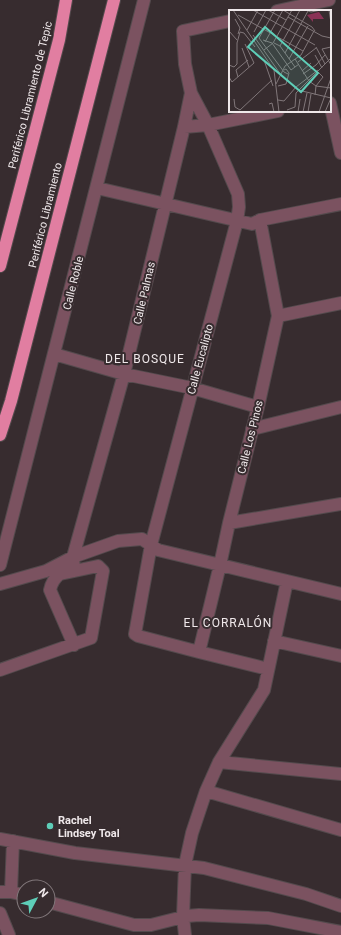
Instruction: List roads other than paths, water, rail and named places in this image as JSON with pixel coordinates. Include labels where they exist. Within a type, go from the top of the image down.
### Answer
[{"type":"highway","name":"Periférico Libramiento de Tepic","points":[[0,266],[59,40],[66,0]]},
{"type":"highway","name":"Periférico Libramiento","points":[[0,435],[13,394],[114,0]]},
{"type":"street","name":"Calle Roble","points":[[0,566],[144,0]]},
{"type":"street","points":[[282,10],[329,0]]},
{"type":"street","name":"Calle Palmas","points":[[74,571],[73,557],[124,374],[191,93],[185,64],[182,36],[183,31],[229,21]]},
{"type":"street","name":"Calle Eucalipto","points":[[191,93],[208,125],[238,194],[239,207],[237,220],[151,545],[135,634],[199,652]]},
{"type":"street","points":[[331,102],[341,98]]},
{"type":"street","points":[[331,107],[341,153]]},
{"type":"street","points":[[184,127],[208,125],[273,112]]},
{"type":"street","points":[[97,188],[252,224],[260,220],[341,204]]},
{"type":"street","name":"Calle Los Pinos","points":[[199,652],[258,407],[278,316],[260,220]]},
{"type":"street","points":[[278,316],[341,303]]},
{"type":"street","points":[[54,354],[124,374],[192,388],[258,407]]},
{"type":"street","points":[[252,429],[341,407]]},
{"type":"street","points":[[229,523],[341,504]]},
{"type":"street","points":[[0,584],[46,572],[73,557],[118,541],[142,540],[158,550],[341,594]]},
{"type":"street","points":[[0,670],[74,645],[91,638],[103,572],[98,566],[57,576],[51,586],[50,590],[74,645]]},
{"type":"street","points":[[185,935],[183,917],[185,865],[192,833],[206,791],[219,762],[264,690],[287,582]]},
{"type":"street","points":[[274,641],[341,656]]},
{"type":"street","points":[[199,652],[268,668]]},
{"type":"street","points":[[219,762],[341,774]]},
{"type":"street","points":[[206,791],[341,830]]},
{"type":"street","points":[[0,839],[75,853],[204,868],[306,894],[341,906]]},
{"type":"street","points":[[13,841],[6,892],[16,894]]},
{"type":"street","points":[[56,904],[134,924],[151,925],[183,917],[199,915],[268,918],[341,932]]},
{"type":"street","points":[[0,913],[9,935]]},
{"type":"place","name":"Rachel Lindsey Toal","points":[[50,826]]},
{"type":"district","name":"DEL BOSQUE","points":[[145,359]]},
{"type":"district","name":"EL CORRALÓN","points":[[228,623]]}]
